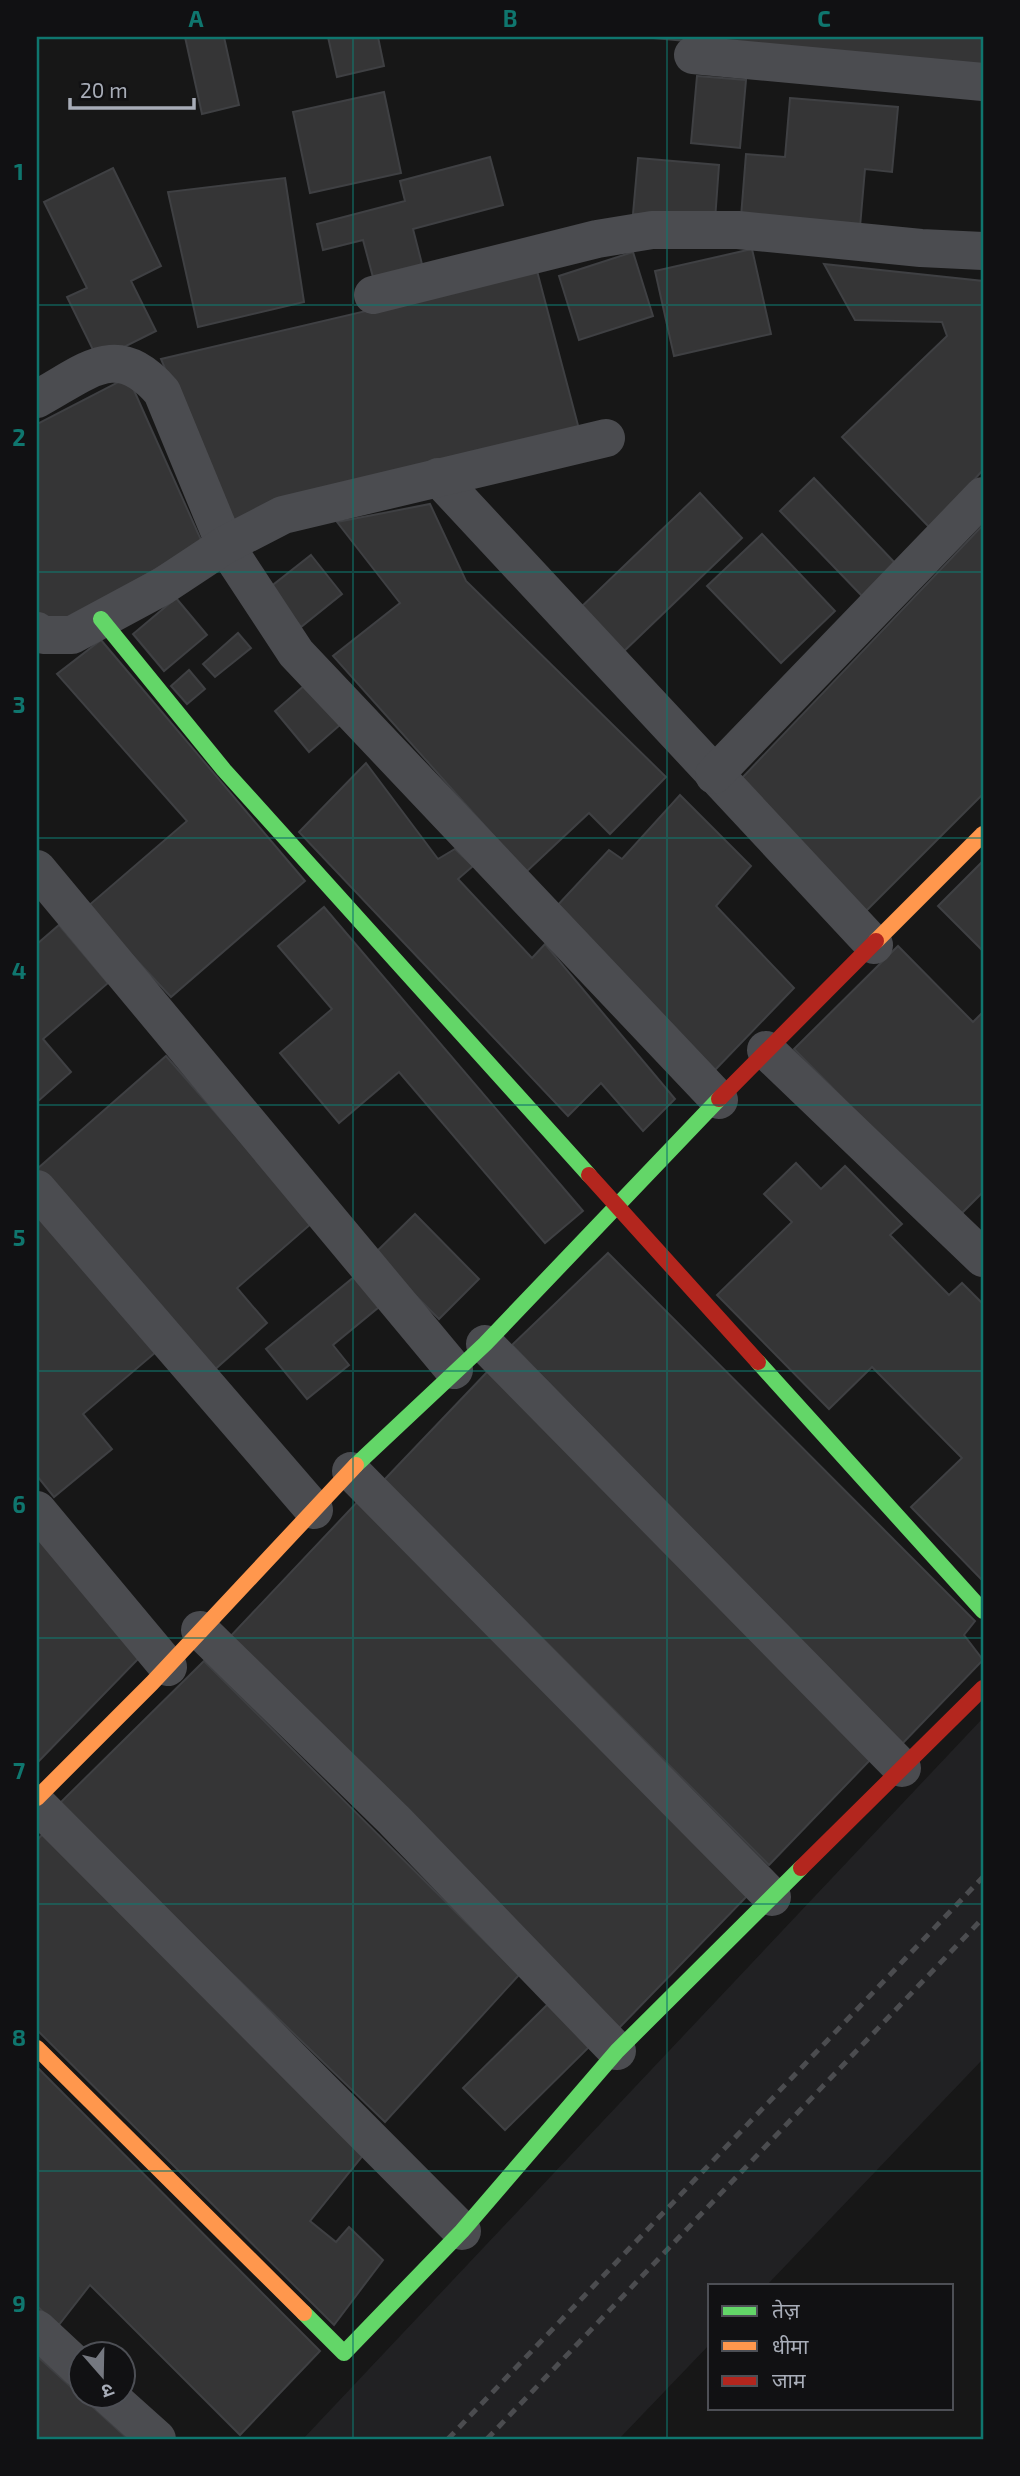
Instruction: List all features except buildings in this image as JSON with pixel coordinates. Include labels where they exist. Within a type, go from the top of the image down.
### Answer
[{"type":"street","points":[[693,55],[983,82]]},
{"type":"street","points":[[373,295],[597,239],[663,229],[738,230],[921,248],[983,251]]},
{"type":"street","points":[[37,399],[100,366],[117,362],[135,367],[150,377],[162,392],[225,545],[296,653],[719,1100]]},
{"type":"street","points":[[37,631],[43,635],[72,635],[163,586],[225,545],[283,515],[606,438]]},
{"type":"street","points":[[438,477],[874,945]]},
{"type":"street","points":[[714,775],[983,496]]},
{"type":"street","points":[[101,620],[224,770],[615,1207],[983,1611]]},
{"type":"street","points":[[37,1798],[167,1667],[351,1471],[454,1370],[485,1344],[766,1050],[983,834]]},
{"type":"street","points":[[37,869],[454,1370]]},
{"type":"street","points":[[766,1050],[976,1235]]},
{"type":"street","points":[[37,1189],[314,1510]]},
{"type":"street","points":[[485,1344],[902,1768]]},
{"type":"street","points":[[351,1471],[772,1897]]},
{"type":"street","points":[[37,1510],[167,1667]]},
{"type":"street","points":[[200,1630],[394,1821],[617,2051]]},
{"type":"street","points":[[37,2048],[344,2353],[462,2231],[617,2051],[983,1688]]},
{"type":"street","points":[[37,1804],[462,2231]]},
{"type":"street","points":[[37,2329],[66,2356]]},
{"type":"street","points":[[125,2410],[157,2439]]},
{"type":"shaded area","points":[[983,1718],[983,2059],[768,2284],[708,2284],[708,2346],[619,2439],[303,2439]]},
{"type":"railway","points":[[448,2439],[983,1877]]},
{"type":"railway","points":[[487,2439],[983,1918]]},
{"type":"traffic: fast","points":[[101,619],[224,770],[589,1175]]},
{"type":"traffic: fast","points":[[356,1465],[485,1344],[719,1099]]},
{"type":"traffic: fast","points":[[758,1362],[983,1611]]},
{"type":"traffic: fast","points":[[304,2313],[344,2353],[462,2231],[617,2051],[801,1868]]},
{"type":"traffic: slow","points":[[876,941],[983,834]]},
{"type":"traffic: slow","points":[[37,1798],[152,1683],[356,1465]]},
{"type":"traffic: slow","points":[[37,2048],[304,2313]]},
{"type":"traffic: jam","points":[[719,1099],[876,941]]},
{"type":"traffic: jam","points":[[589,1175],[758,1362]]},
{"type":"traffic: jam","points":[[801,1868],[983,1688]]}]
